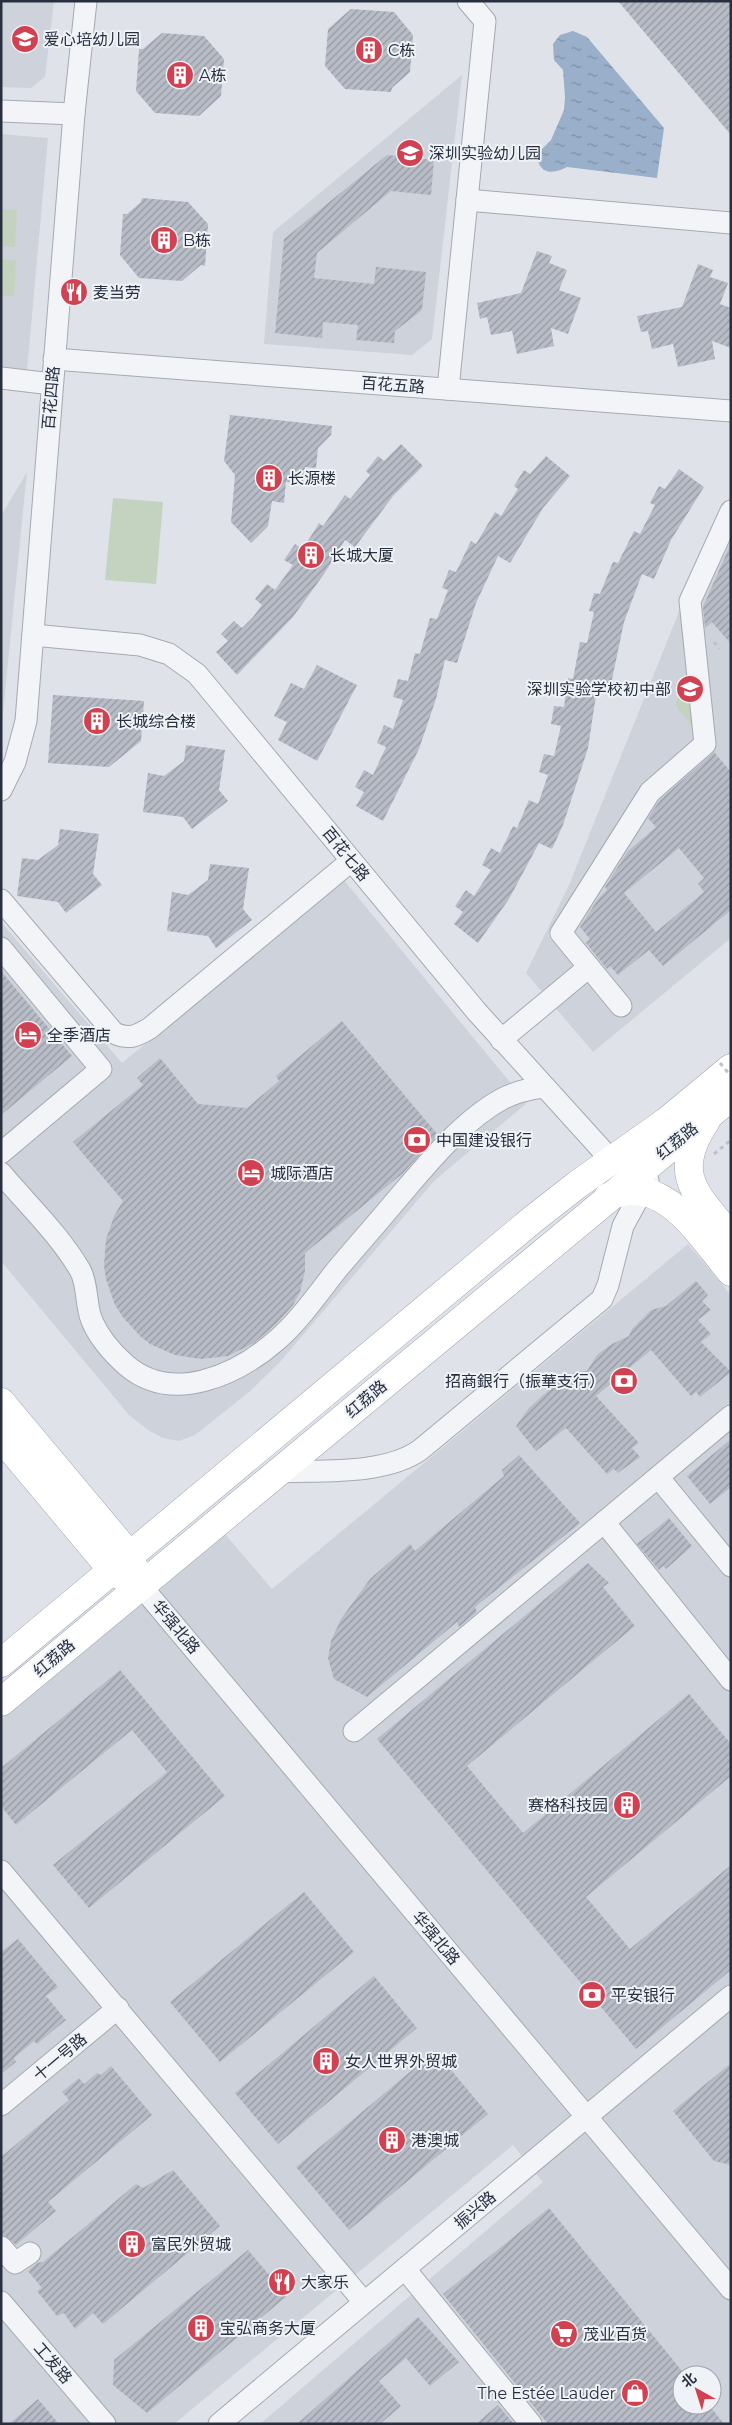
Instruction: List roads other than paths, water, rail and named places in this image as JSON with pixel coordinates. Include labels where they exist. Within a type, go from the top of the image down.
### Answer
[{"type":"main road","name":"红荔路","points":[[1,1663],[532,1220],[578,1184],[667,1121],[725,1065]]},
{"type":"main road","name":"红荔路","points":[[1,1702],[724,1103]]},
{"type":"main road","points":[[724,1103],[707,1121],[694,1141],[690,1154],[689,1177],[699,1198],[731,1237]]},
{"type":"main road","points":[[607,1198],[624,1192],[642,1191],[660,1197],[677,1209],[731,1272]]},
{"type":"main road","name":"华强北路","points":[[1,1402],[121,1563]]},
{"type":"main road","name":"华强北路","points":[[1,1437],[142,1586]]},
{"type":"street","name":"百花四路","points":[[1,790],[8,760],[26,721],[74,114],[86,1]]},
{"type":"street","points":[[448,389],[485,21],[468,1]]},
{"type":"street","points":[[1,111],[74,114]]},
{"type":"street","points":[[467,200],[731,223]]},
{"type":"street","name":"百花五路","points":[[54,359],[731,410]]},
{"type":"street","points":[[1,378],[52,384]]},
{"type":"street","points":[[621,1006],[561,933],[650,792],[705,744],[690,601],[731,512]]},
{"type":"street","name":"百花七路","points":[[33,635],[140,645],[162,651],[183,663],[208,686],[501,1040],[612,1161]]},
{"type":"street","points":[[1,900],[114,1034],[124,1038],[136,1036],[150,1028],[351,861]]},
{"type":"street","points":[[1,948],[101,1069],[1,1152]]},
{"type":"street","points":[[501,1040],[588,967]]},
{"type":"street","points":[[1,1172],[70,1255],[81,1272],[90,1317],[106,1345],[126,1366],[149,1380],[176,1386],[211,1380],[248,1362],[278,1340],[421,1171],[457,1134],[491,1105],[503,1098],[515,1092],[543,1087]]},
{"type":"street","points":[[279,1472],[380,1466],[402,1460],[420,1450],[602,1299],[608,1285],[623,1226],[658,1161],[668,1149]]},
{"type":"street","points":[[354,1731],[731,1416]]},
{"type":"street","points":[[658,1477],[731,1566]]},
{"type":"street","points":[[604,1522],[731,1680]]},
{"type":"street","name":"华强北路","points":[[142,1586],[731,2289]]},
{"type":"street","points":[[1,1872],[118,2008],[364,2302]]},
{"type":"street","name":"振兴路","points":[[219,2424],[731,1996]]},
{"type":"street","name":"十一号路","points":[[1,2105],[118,2008]]},
{"type":"street","points":[[1,2247],[14,2263],[30,2254]]},
{"type":"street","points":[[405,2269],[531,2424]]},
{"type":"street","name":"工发路","points":[[1,2302],[105,2424]]},
{"type":"water","points":[[573,31],[587,37],[664,128],[657,178],[567,167],[551,172],[540,166],[537,154],[551,140],[564,110],[563,70],[554,60],[553,44],[560,35]]},
{"type":"place","name":"爱心培幼儿园","points":[[25,39]]},
{"type":"place","name":"C栋","points":[[369,50]]},
{"type":"place","name":"A栋","points":[[180,75]]},
{"type":"place","name":"深圳实验幼儿园","points":[[410,153]]},
{"type":"place","name":"B栋","points":[[164,240]]},
{"type":"place","name":"麦当劳","points":[[74,292]]},
{"type":"place","name":"长源楼","points":[[269,478]]},
{"type":"place","name":"长城大厦","points":[[311,555]]},
{"type":"place","name":"深圳实验学校初中部","points":[[690,689]]},
{"type":"place","name":"长城综合楼","points":[[97,721]]},
{"type":"place","name":"全季酒店","points":[[28,1035]]},
{"type":"place","name":"中国建设银行","points":[[417,1140]]},
{"type":"place","name":"城际酒店","points":[[251,1173]]},
{"type":"place","name":"招商銀行（振華支行）","points":[[624,1381]]},
{"type":"place","name":"赛格科技园","points":[[627,1805]]},
{"type":"place","name":"平安银行","points":[[592,1995]]},
{"type":"place","name":"女人世界外贸城","points":[[326,2061]]},
{"type":"place","name":"港澳城","points":[[392,2140]]},
{"type":"place","name":"富民外贸城","points":[[132,2244]]},
{"type":"place","name":"大家乐","points":[[282,2282]]},
{"type":"place","name":"宝弘商务大厦","points":[[201,2328]]},
{"type":"place","name":"茂业百货","points":[[564,2334]]},
{"type":"place","name":"The Estée Lauder","points":[[635,2393]]}]
